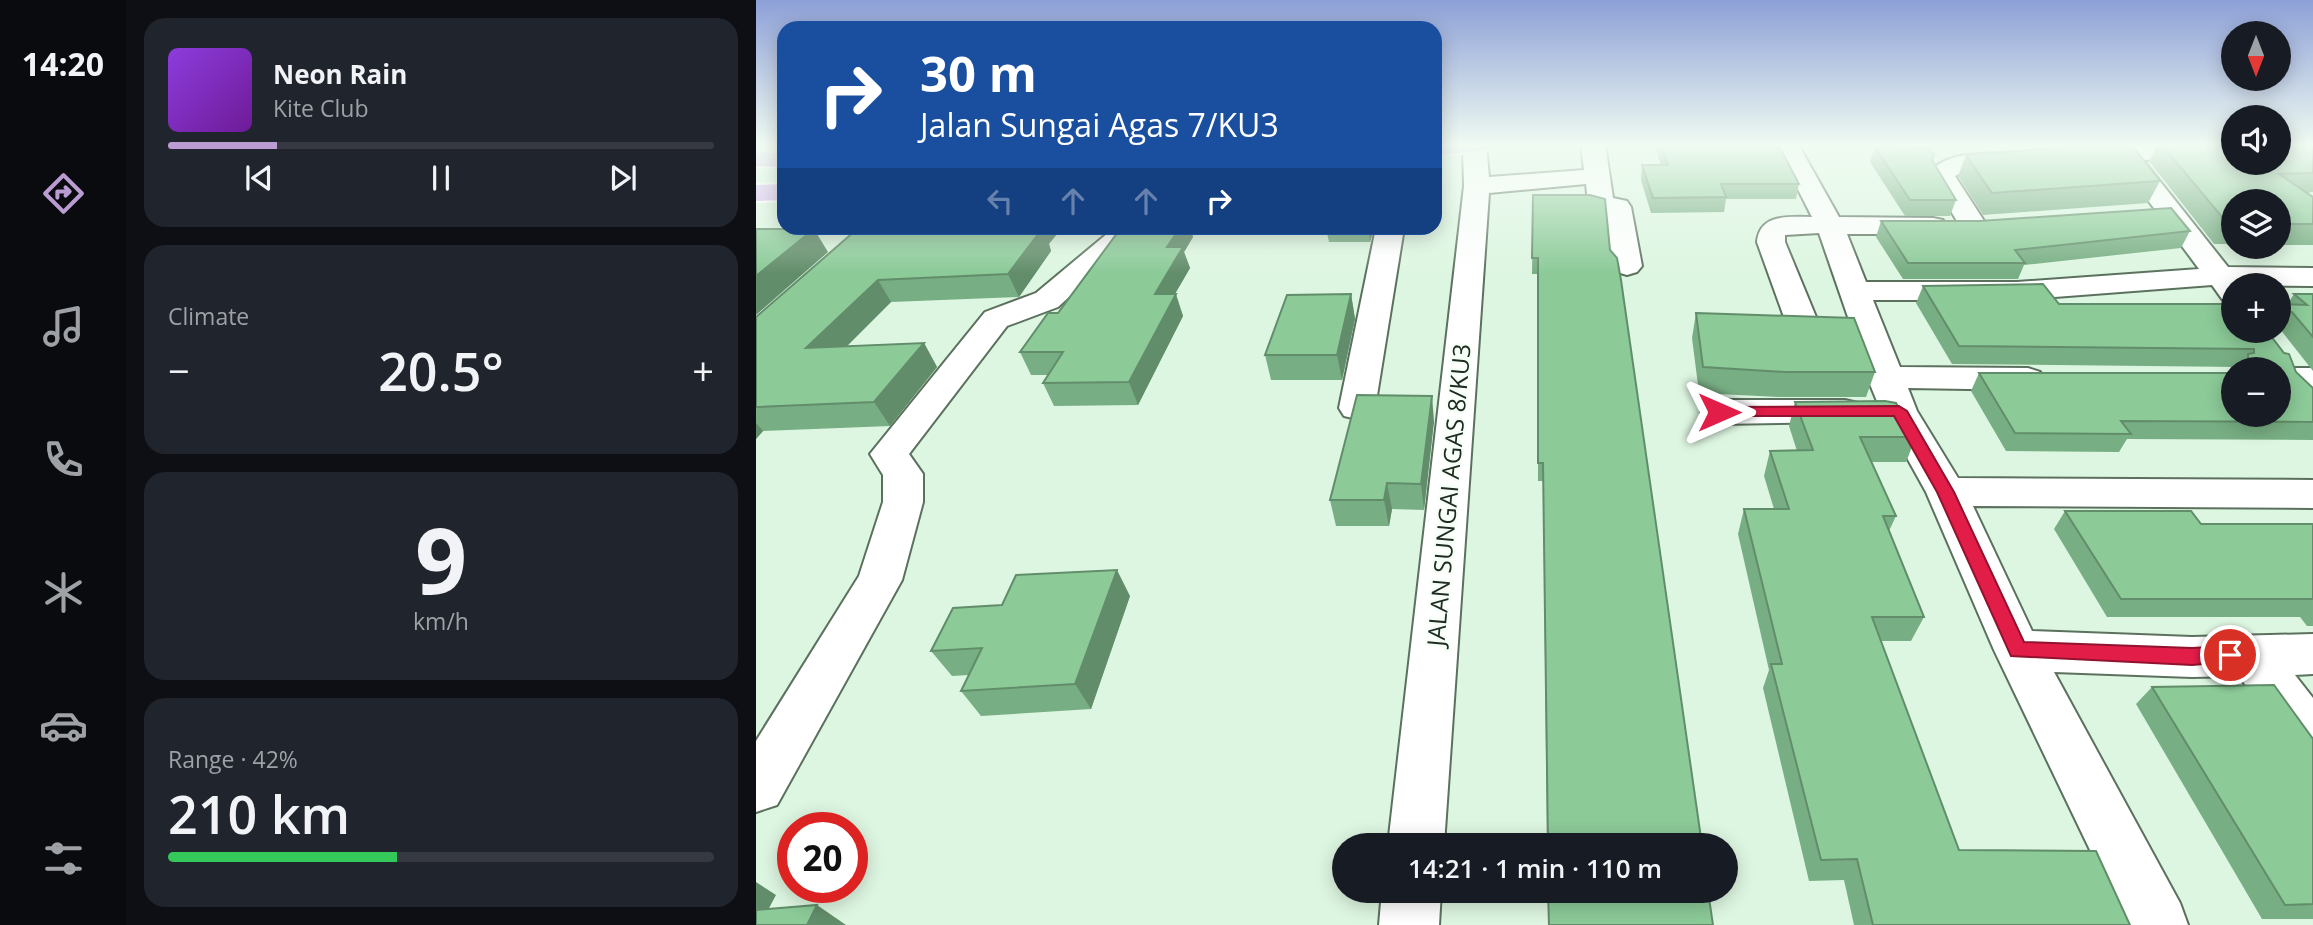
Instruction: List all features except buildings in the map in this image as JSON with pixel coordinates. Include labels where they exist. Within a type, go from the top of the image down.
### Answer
[{"type":"highway","points":[[756,193],[777,192]]},
{"type":"street","name":"JALAN SUNGAI AGAS 8/KU3","points":[[1417,833],[1477,187]]},
{"type":"street","points":[[1600,187],[1601,203]]},
{"type":"street","points":[[1809,187],[1830,225],[1892,394],[1946,492],[2018,650],[2158,925]]},
{"type":"street","points":[[1800,317],[1771,242],[1772,230],[1788,225],[1987,226],[1953,187]]},
{"type":"street","points":[[2144,187],[2159,213],[2221,279]]},
{"type":"street","points":[[1573,204],[1601,203],[1618,206],[1627,266]]},
{"type":"street","points":[[758,787],[880,580],[903,502],[903,474],[890,454],[996,319],[1046,300],[1122,235]]},
{"type":"street","points":[[1357,408],[1389,235]]},
{"type":"street","points":[[2291,279],[2313,277]]},
{"type":"street","points":[[1855,292],[2221,285]]},
{"type":"street","points":[[1719,412],[2060,380]]},
{"type":"street","points":[[1946,492],[2313,494]]},
{"type":"street","points":[[2018,650],[2192,656],[2313,654]]},
{"type":"street","points":[[2250,654],[2313,738]]},
{"type":"street","points":[[1409,925],[1411,903]]},
{"type":"route","points":[[1719,412],[1899,411],[1946,492],[2018,650],[2230,655]]}]
